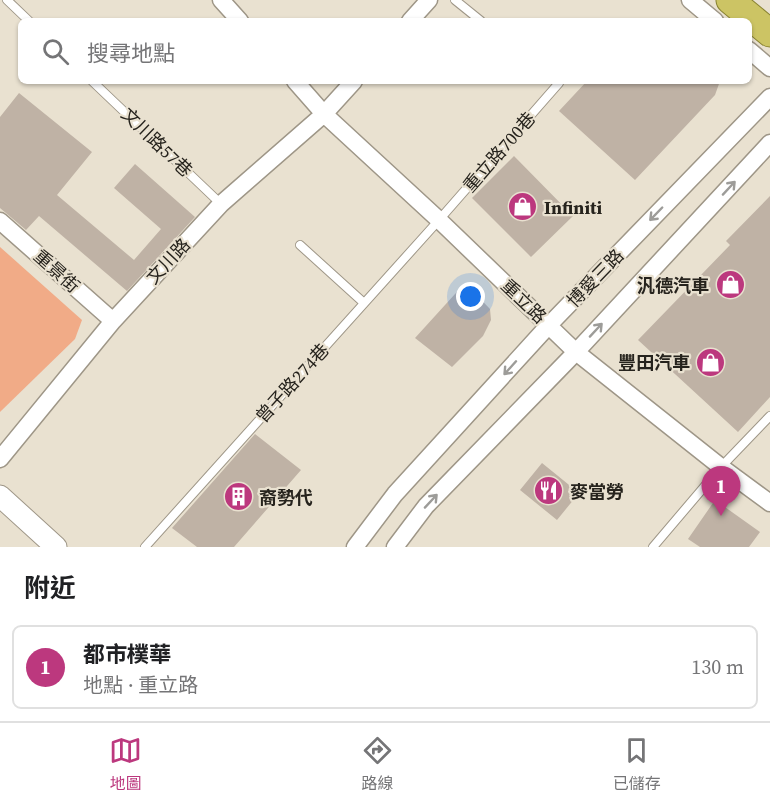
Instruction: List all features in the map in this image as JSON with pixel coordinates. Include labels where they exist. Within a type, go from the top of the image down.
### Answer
[{"type":"highway","points":[[730,0],[752,18]]},
{"type":"highway","points":[[752,18],[770,33]]},
{"type":"street","points":[[221,0],[237,18]]},
{"type":"street","points":[[413,18],[429,0]]},
{"type":"street","points":[[690,0],[711,18]]},
{"type":"street","points":[[752,53],[770,68]]},
{"type":"street","name":"重立路","points":[[297,84],[324,114],[439,220],[576,352],[770,503]]},
{"type":"street","name":"文川路","points":[[0,459],[113,321],[221,204],[324,114],[351,84]]},
{"type":"street","name":"博愛三路","points":[[355,547],[395,494],[549,325],[770,97]]},
{"type":"street","name":"博愛三路","points":[[395,547],[426,506],[576,352],[770,143]]},
{"type":"street","name":"重景街","points":[[0,221],[113,321]]},
{"type":"street","points":[[0,496],[56,547]]},
{"type":"lane","points":[[8,0],[26,18]]},
{"type":"lane","points":[[455,0],[477,18]]},
{"type":"lane","name":"文川路57巷","points":[[95,84],[221,204]]},
{"type":"lane","name":"重立路700巷","points":[[439,220],[556,84]]},
{"type":"lane","name":"曾子路274巷","points":[[145,547],[439,220]]},
{"type":"lane","points":[[300,245],[364,303]]},
{"type":"lane","points":[[653,547],[721,467],[770,416]]},
{"type":"shaded area","points":[[0,247],[82,320],[75,339],[0,412]]},
{"type":"building","points":[[584,84],[719,84],[715,95],[635,180],[559,111]]},
{"type":"building","points":[[19,93],[92,152],[57,195],[134,260],[161,229],[114,188],[135,164],[195,217],[127,291],[39,216],[26,230],[0,208],[0,117]]},
{"type":"building","name":"Infiniti","points":[[514,156],[573,216],[531,257],[472,198]]},
{"type":"building","points":[[770,196],[770,397],[738,432],[638,340],[730,245],[726,241]]},
{"type":"building","points":[[465,283],[490,309],[491,320],[483,336],[452,367],[415,338]]},
{"type":"building","name":"裔勢代","points":[[255,434],[301,470],[234,547],[197,547],[172,528]]},
{"type":"building","name":"麥當勞","points":[[542,463],[579,493],[557,520],[520,490]]},
{"type":"building","points":[[715,500],[760,532],[749,547],[700,547],[688,539]]},
{"type":"place","name":"Infiniti","points":[[523,207]]},
{"type":"place","name":"汎德汽車","points":[[730,285]]},
{"type":"place","name":"豐田汽車","points":[[711,362]]},
{"type":"place","name":"麥當勞","points":[[549,491]]},
{"type":"place","name":"裔勢代","points":[[238,497]]},
{"type":"place","name":"都市樸華","points":[[721,516]]}]
